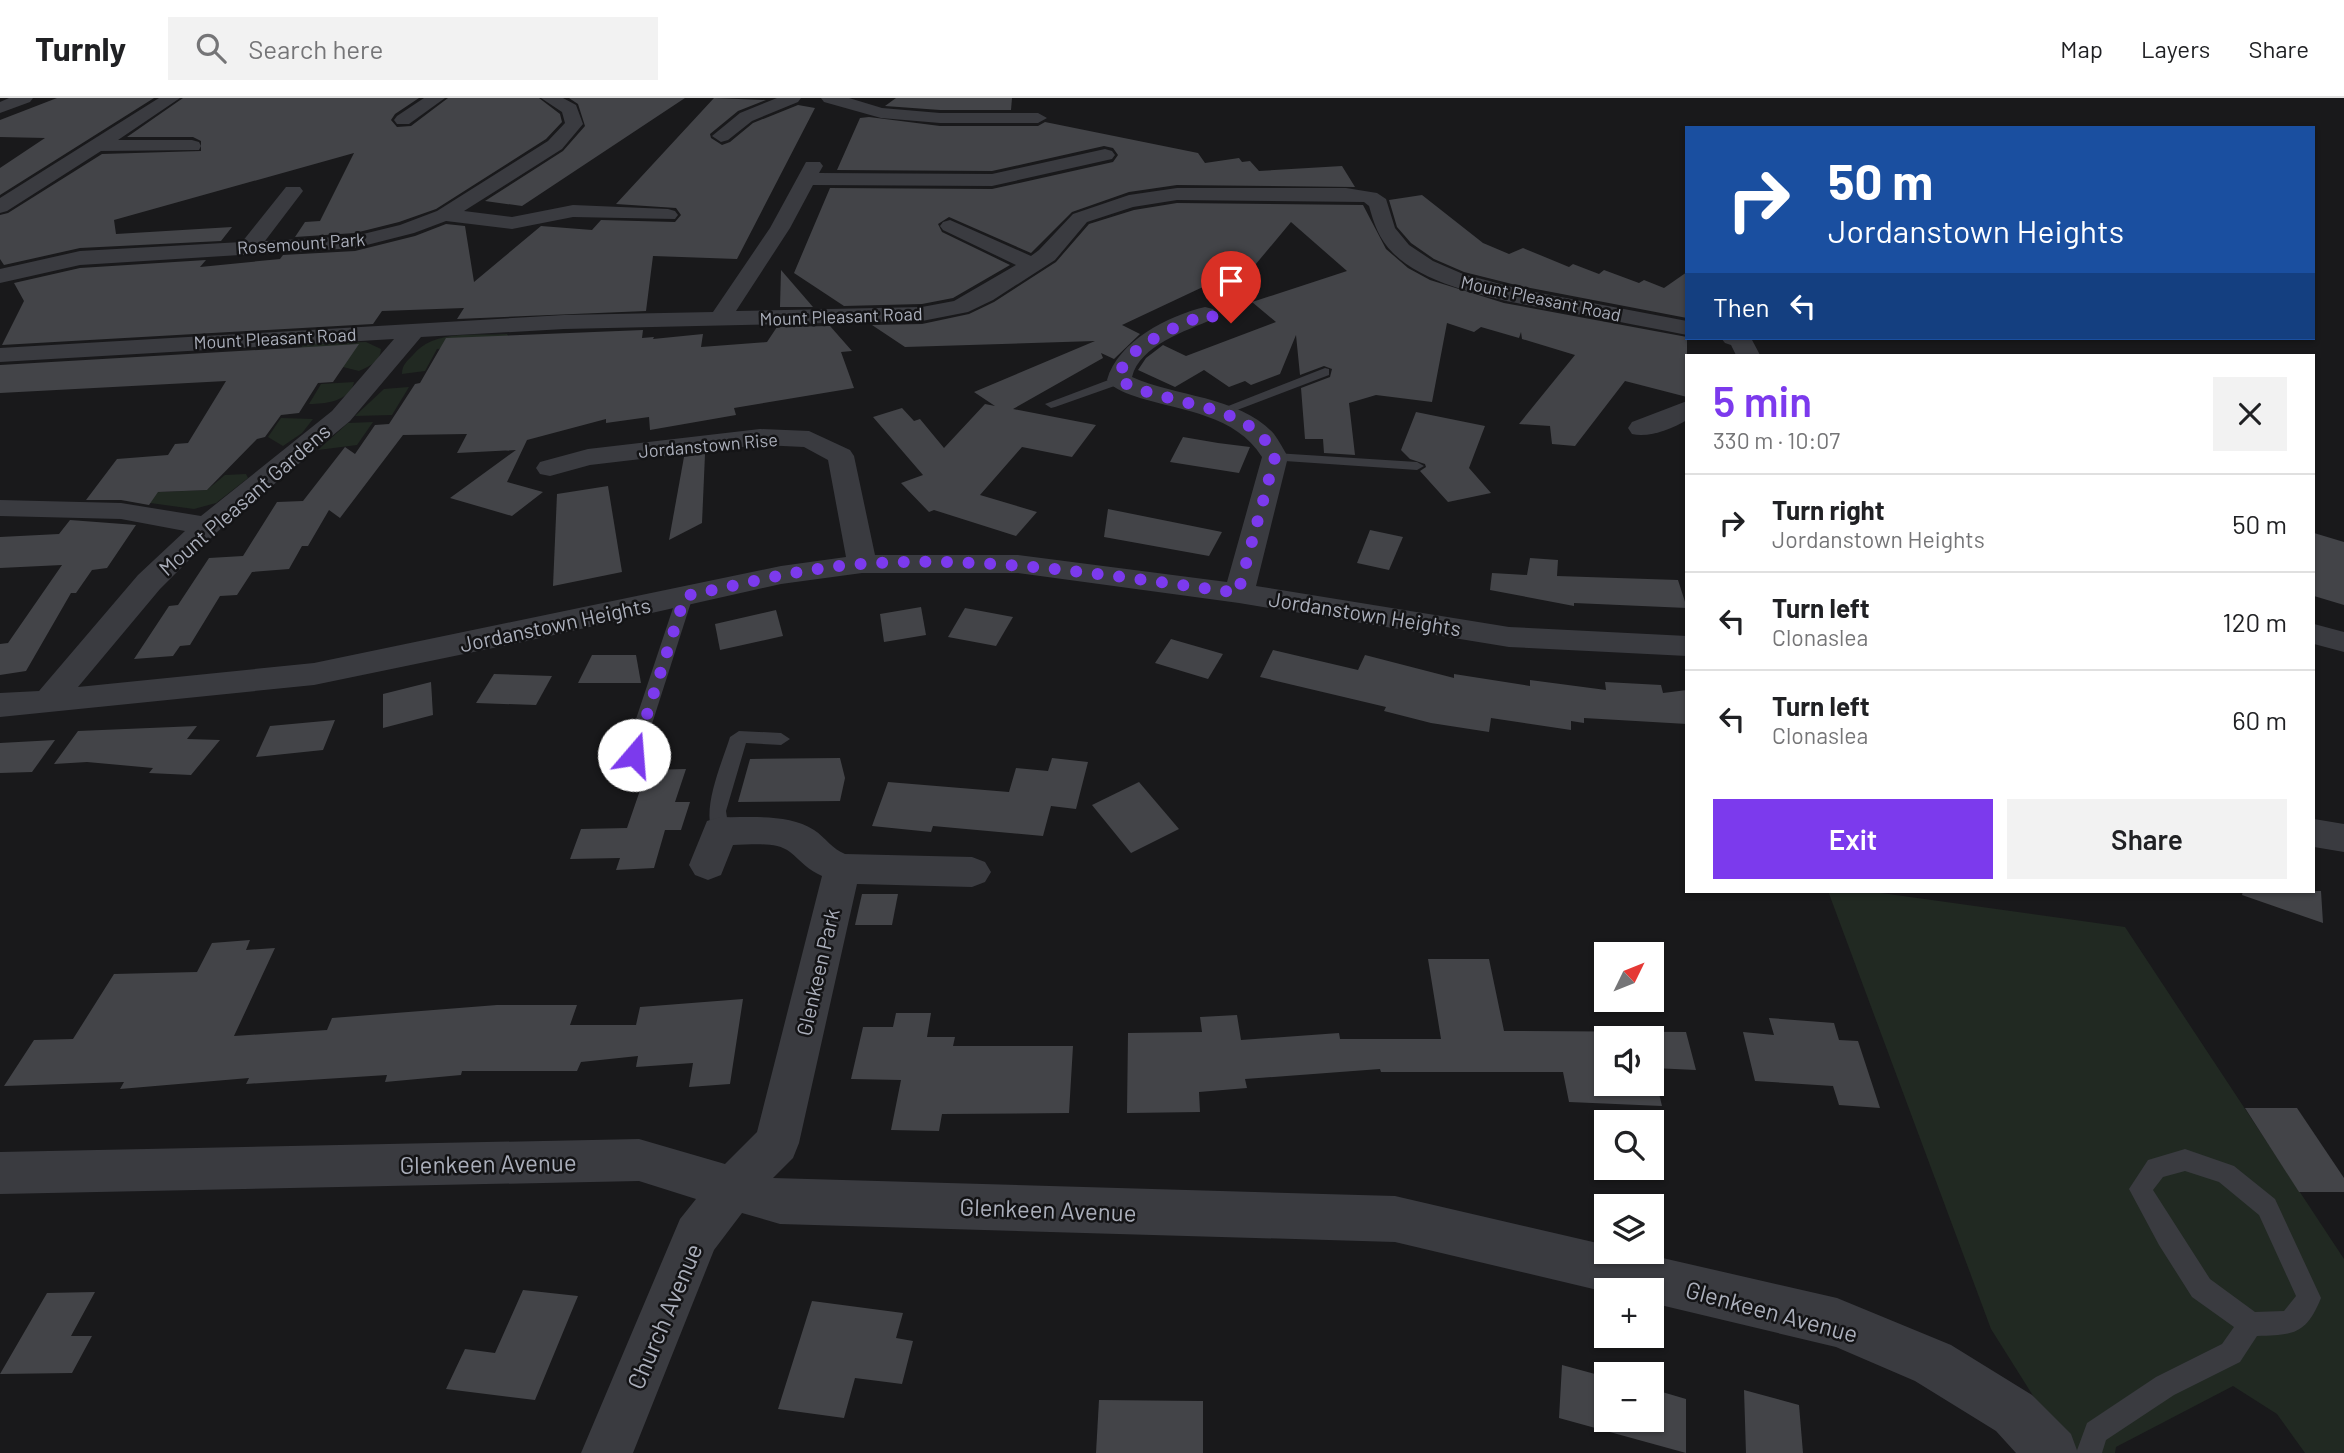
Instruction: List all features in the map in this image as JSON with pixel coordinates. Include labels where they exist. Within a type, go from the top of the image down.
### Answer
[{"type":"street","points":[[0,108],[24,98]]},
{"type":"street","points":[[0,207],[171,98]]},
{"type":"street","points":[[403,120],[436,98]]},
{"type":"street","name":"Rosemount Park","points":[[0,276],[80,258],[355,242],[407,229],[444,215],[555,145],[574,124],[570,109],[551,98]]},
{"type":"street","points":[[722,138],[759,110],[792,98]]},
{"type":"street","points":[[831,98],[881,113],[940,118],[990,113],[1038,118]]},
{"type":"street","points":[[98,145],[192,146]]},
{"type":"street","points":[[719,320],[780,228],[809,172],[992,180],[1088,154]]},
{"type":"street","points":[[249,247],[293,191]]},
{"type":"street","name":"Mount Pleasant Road","points":[[0,355],[564,322],[922,314],[960,307],[985,295],[1047,255],[1080,218],[1129,201],[1177,194],[1346,194],[1370,197],[1379,202],[1379,210],[1393,240],[1417,261],[1448,277],[1490,290],[1685,328]]},
{"type":"street","points":[[444,215],[513,223],[573,211],[675,217]]},
{"type":"street","points":[[950,226],[1034,265]]},
{"type":"street","points":[[1231,323],[1198,308],[1130,354],[1119,370],[1119,380],[1134,389],[1219,412],[1252,427],[1270,446],[1275,457],[1238,593]]},
{"type":"street","name":"Mount Pleasant Gardens","points":[[48,702],[149,582],[207,526],[341,416],[415,330]]},
{"type":"street","points":[[1642,428],[1681,419]]},
{"type":"street","name":"Jordanstown Rise","points":[[550,467],[587,449],[760,437],[809,439],[841,456],[862,564]]},
{"type":"street","points":[[0,508],[121,511],[207,526]]},
{"type":"street","name":"Jordanstown Heights","points":[[0,705],[314,674],[781,575],[862,564],[1018,564],[1238,593],[1509,637],[1685,646]]},
{"type":"street","points":[[2315,634],[2344,642]]},
{"type":"street","points":[[708,865],[720,831],[779,832],[801,840],[821,859],[842,869],[972,872]]},
{"type":"street","points":[[2315,833],[2344,838]]},
{"type":"street","name":"Glenkeen Park","points":[[734,1187],[777,1143],[842,869]]},
{"type":"street","name":"Glenkeen Avenue","points":[[0,1173],[639,1160],[780,1202],[1395,1219],[1837,1323],[1933,1363],[2014,1413],[2052,1453]]},
{"type":"street","name":"Church Avenue","points":[[607,1453],[697,1235],[734,1187]]},
{"type":"lane","points":[[1219,412],[1325,372]]},
{"type":"lane","points":[[1051,404],[1119,380]]},
{"type":"lane","points":[[1275,457],[1417,466]]},
{"type":"lane","points":[[634,755],[685,596]]},
{"type":"lane","points":[[720,831],[717,811],[739,737],[781,739]]},
{"type":"lane","points":[[2185,1160],[2226,1174],[2267,1207],[2309,1298],[2290,1323],[2251,1324],[2201,1289],[2167,1237],[2140,1189],[2156,1168],[2185,1160]]},
{"type":"lane","points":[[2089,1453],[2096,1432],[2165,1386],[2231,1353],[2251,1324]]},
{"type":"shaded area","points":[[507,334],[509,337],[472,347],[437,349],[425,371],[402,374],[407,361],[432,341],[444,337]]},
{"type":"shaded area","points":[[366,342],[381,349],[374,363],[359,371],[295,355],[304,344]]},
{"type":"shaded area","points":[[354,382],[348,393],[342,397],[330,402],[309,404],[321,384]]},
{"type":"shaded area","points":[[409,387],[392,415],[355,416],[384,389]]},
{"type":"shaded area","points":[[281,418],[313,419],[302,433],[283,446],[268,437]]},
{"type":"shaded area","points":[[373,422],[357,445],[318,450],[348,423]]},
{"type":"shaded area","points":[[246,474],[248,478],[216,503],[194,509],[121,499],[137,493],[207,490],[225,475]]},
{"type":"shaded area","points":[[1829,893],[1881,893],[2125,927],[2344,1259],[2344,1453],[2305,1453],[2277,1414],[2233,1386],[2116,1447],[2115,1453],[2069,1453],[1991,1329]]},
{"type":"building","points":[[57,98],[154,98],[0,195],[0,168],[45,138],[0,137],[0,120]]},
{"type":"building","points":[[183,98],[419,98],[395,114],[391,120],[397,127],[411,126],[448,98],[539,98],[560,114],[562,122],[546,139],[436,209],[399,222],[355,233],[295,237],[305,222],[320,221],[354,153],[114,220],[116,234],[232,227],[221,241],[80,248],[4,265],[0,259],[0,215],[8,213],[102,154],[201,151],[201,141],[193,137],[127,137]]},
{"type":"building","points":[[569,98],[685,98],[522,206],[485,201],[563,151],[585,126],[578,104]]},
{"type":"building","points":[[714,98],[766,100],[738,111],[710,134],[711,138],[722,145],[730,142],[753,123],[798,105],[815,108],[737,259],[653,256],[646,311],[457,319],[464,308],[382,311],[373,324],[2,345],[24,301],[14,283],[80,268],[206,260],[200,267],[280,259],[283,255],[355,251],[415,236],[446,224],[465,226],[474,282],[541,226],[592,230],[601,220],[675,222],[681,215],[676,208],[616,204]]},
{"type":"building","points":[[896,98],[1012,98],[1011,110],[940,110],[885,106]]},
{"type":"building","points":[[860,118],[940,126],[1038,126],[1045,122],[1198,153],[1205,163],[1239,158],[1242,162],[1250,161],[1259,171],[1342,166],[1355,187],[1177,185],[1129,192],[1072,212],[1031,253],[949,217],[938,224],[942,232],[1010,265],[953,298],[922,304],[844,306],[794,273],[830,188],[992,189],[1113,162],[1118,155],[1113,148],[1104,146],[992,171],[837,170]]},
{"type":"building","points":[[1422,195],[1483,243],[1509,254],[1523,248],[1569,267],[1573,264],[1599,274],[1604,270],[1639,283],[1644,280],[1664,288],[1685,273],[1685,318],[1520,286],[1464,272],[1434,259],[1411,243],[1397,227],[1389,200]]},
{"type":"building","points":[[1177,203],[1363,205],[1386,249],[1408,268],[1430,280],[1504,303],[1685,337],[1685,396],[1625,381],[1575,446],[1552,444],[1550,426],[1519,424],[1575,355],[1522,339],[1521,332],[1519,338],[1481,327],[1474,332],[1447,323],[1432,402],[1376,395],[1349,403],[1355,455],[1324,453],[1323,439],[1305,439],[1301,388],[1330,377],[1332,369],[1324,366],[1300,375],[1296,335],[1280,374],[1251,385],[1245,381],[1229,387],[1204,370],[1175,387],[1138,370],[1146,358],[1163,345],[1186,356],[1276,322],[1252,302],[1347,271],[1291,222],[1235,289],[1222,278],[1122,325],[1140,334],[1114,359],[1101,353],[1103,358],[1013,409],[1096,425],[1072,457],[1022,447],[980,495],[1037,512],[1016,536],[934,510],[929,512],[901,483],[923,475],[873,417],[902,408],[914,421],[920,419],[944,448],[985,404],[995,406],[974,392],[1095,341],[905,347],[872,325],[922,324],[969,314],[994,302],[1056,262],[1089,224],[1134,210]]},
{"type":"building","points":[[781,270],[813,307],[780,307]]},
{"type":"building","points":[[830,326],[852,351],[841,352],[854,388],[734,408],[736,415],[650,430],[649,417],[606,423],[606,419],[527,440],[507,482],[543,492],[512,516],[450,498],[516,450],[457,453],[467,434],[403,435],[340,518],[329,510],[308,546],[302,546],[289,569],[252,572],[237,595],[220,596],[190,645],[180,646],[173,656],[134,659],[169,606],[178,605],[209,558],[243,556],[277,502],[303,501],[345,447],[355,454],[375,425],[389,424],[415,384],[420,383],[446,338],[643,330],[642,338],[654,337],[653,339],[703,334],[701,347],[767,342],[777,327]]},
{"type":"building","points":[[359,344],[333,382],[318,383],[299,413],[281,415],[265,437],[257,439],[207,490],[158,492],[149,505],[121,500],[86,500],[117,459],[168,455],[175,444],[188,443],[226,381],[0,393],[0,365]]},
{"type":"building","points":[[1416,412],[1485,426],[1469,468],[1491,493],[1448,502],[1420,471],[1426,467],[1425,464],[1410,459],[1401,450]]},
{"type":"building","points":[[1183,437],[1250,447],[1239,473],[1170,462]]},
{"type":"building","points":[[705,454],[702,523],[669,540],[684,457]]},
{"type":"building","points":[[608,486],[622,572],[553,586],[557,494]]},
{"type":"building","points":[[1108,509],[1222,532],[1209,556],[1104,537]]},
{"type":"building","points":[[70,520],[136,525],[107,568],[92,570],[76,593],[71,593],[26,671],[0,675],[0,644],[8,643],[62,565],[0,568],[0,537],[59,534]]},
{"type":"building","points":[[1370,530],[1403,537],[1389,570],[1357,563]]},
{"type":"building","points":[[2315,533],[2344,542],[2344,605],[2315,596]]},
{"type":"building","points":[[1530,558],[1558,560],[1557,576],[1678,580],[1685,608],[1574,603],[1574,606],[1490,590],[1492,573],[1527,575]]},
{"type":"building","points":[[921,607],[926,635],[884,642],[880,614]]},
{"type":"building","points":[[965,608],[1013,617],[996,646],[948,637]]},
{"type":"building","points":[[776,610],[783,636],[720,650],[715,624]]},
{"type":"building","points":[[1171,639],[1223,654],[1208,679],[1155,663]]},
{"type":"building","points":[[1273,650],[1358,670],[1365,655],[1454,678],[1454,674],[1530,686],[1530,680],[1606,690],[1605,682],[1661,685],[1663,693],[1685,690],[1685,724],[1584,718],[1584,723],[1571,721],[1571,730],[1491,718],[1489,732],[1431,723],[1384,711],[1386,707],[1260,677]]},
{"type":"building","points":[[592,655],[636,655],[641,683],[578,683]]},
{"type":"building","points":[[494,674],[552,676],[536,705],[476,703]]},
{"type":"building","points":[[431,682],[433,715],[383,728],[383,694]]},
{"type":"building","points":[[335,720],[323,750],[256,757],[270,726]]},
{"type":"building","points":[[197,726],[187,739],[220,740],[191,775],[149,773],[153,768],[87,762],[54,764],[78,731]]},
{"type":"building","points":[[55,740],[32,772],[0,773],[0,743]]},
{"type":"building","points":[[840,758],[845,778],[840,801],[738,802],[750,759]]},
{"type":"building","points":[[1052,758],[1088,762],[1076,809],[1051,806],[1043,836],[933,826],[931,832],[872,826],[888,782],[1009,792],[1016,768],[1048,771]]},
{"type":"building","points":[[686,769],[675,802],[690,802],[681,830],[665,830],[654,868],[616,870],[620,858],[570,859],[581,829],[627,828],[647,770]]},
{"type":"building","points":[[1139,782],[1179,829],[1131,853],[1092,805]]},
{"type":"building","points":[[2321,891],[2323,923],[2242,895]]},
{"type":"building","points":[[862,894],[898,894],[892,925],[855,925]]},
{"type":"building","points":[[250,940],[246,950],[275,948],[234,1036],[327,1030],[332,1018],[497,1005],[577,1005],[570,1025],[636,1025],[640,1007],[743,999],[730,1084],[689,1087],[693,1063],[636,1067],[638,1056],[581,1062],[577,1071],[462,1071],[461,1075],[385,1082],[387,1075],[246,1084],[249,1078],[120,1089],[124,1082],[4,1086],[34,1040],[73,1039],[114,974],[197,972],[212,943]]},
{"type":"building","points":[[1428,959],[1489,959],[1504,1031],[1594,1031],[1594,1096],[1660,1096],[1662,1106],[1569,1102],[1563,1072],[1381,1072],[1380,1069],[1245,1079],[1247,1088],[1199,1092],[1200,1112],[1127,1113],[1128,1033],[1202,1032],[1200,1017],[1237,1015],[1241,1040],[1339,1033],[1340,1039],[1441,1039]]},
{"type":"building","points":[[896,1013],[931,1013],[927,1037],[955,1037],[953,1046],[1073,1046],[1069,1113],[942,1114],[939,1131],[891,1130],[901,1080],[851,1079],[863,1027],[893,1027]]},
{"type":"building","points":[[1769,1018],[1834,1023],[1839,1040],[1858,1041],[1880,1108],[1839,1105],[1833,1086],[1755,1081],[1743,1032],[1774,1035]]},
{"type":"building","points":[[1664,1032],[1686,1032],[1696,1070],[1664,1069]]},
{"type":"building","points":[[2245,1108],[2297,1108],[2344,1178],[2344,1192],[2299,1192]]},
{"type":"building","points":[[523,1290],[578,1296],[535,1400],[446,1389],[465,1349],[495,1353]]},
{"type":"building","points":[[95,1292],[71,1336],[92,1336],[72,1373],[0,1374],[47,1293]]},
{"type":"building","points":[[812,1301],[903,1313],[896,1338],[913,1341],[902,1384],[855,1378],[844,1418],[778,1409]]},
{"type":"building","points":[[1562,1365],[1594,1374],[1594,1428],[1559,1418]]},
{"type":"building","points":[[1744,1390],[1799,1405],[1803,1453],[1746,1453]]},
{"type":"building","points":[[1664,1393],[1686,1399],[1686,1453],[1610,1432],[1664,1432]]},
{"type":"building","points":[[1099,1400],[1203,1401],[1203,1453],[1096,1453]]},
{"type":"route","points":[[634,755],[685,596],[781,575],[862,564],[1018,564],[1238,593],[1275,457],[1270,446],[1252,427],[1219,412],[1134,389],[1119,380],[1119,370],[1130,354],[1168,331],[1205,314],[1231,323]]}]
